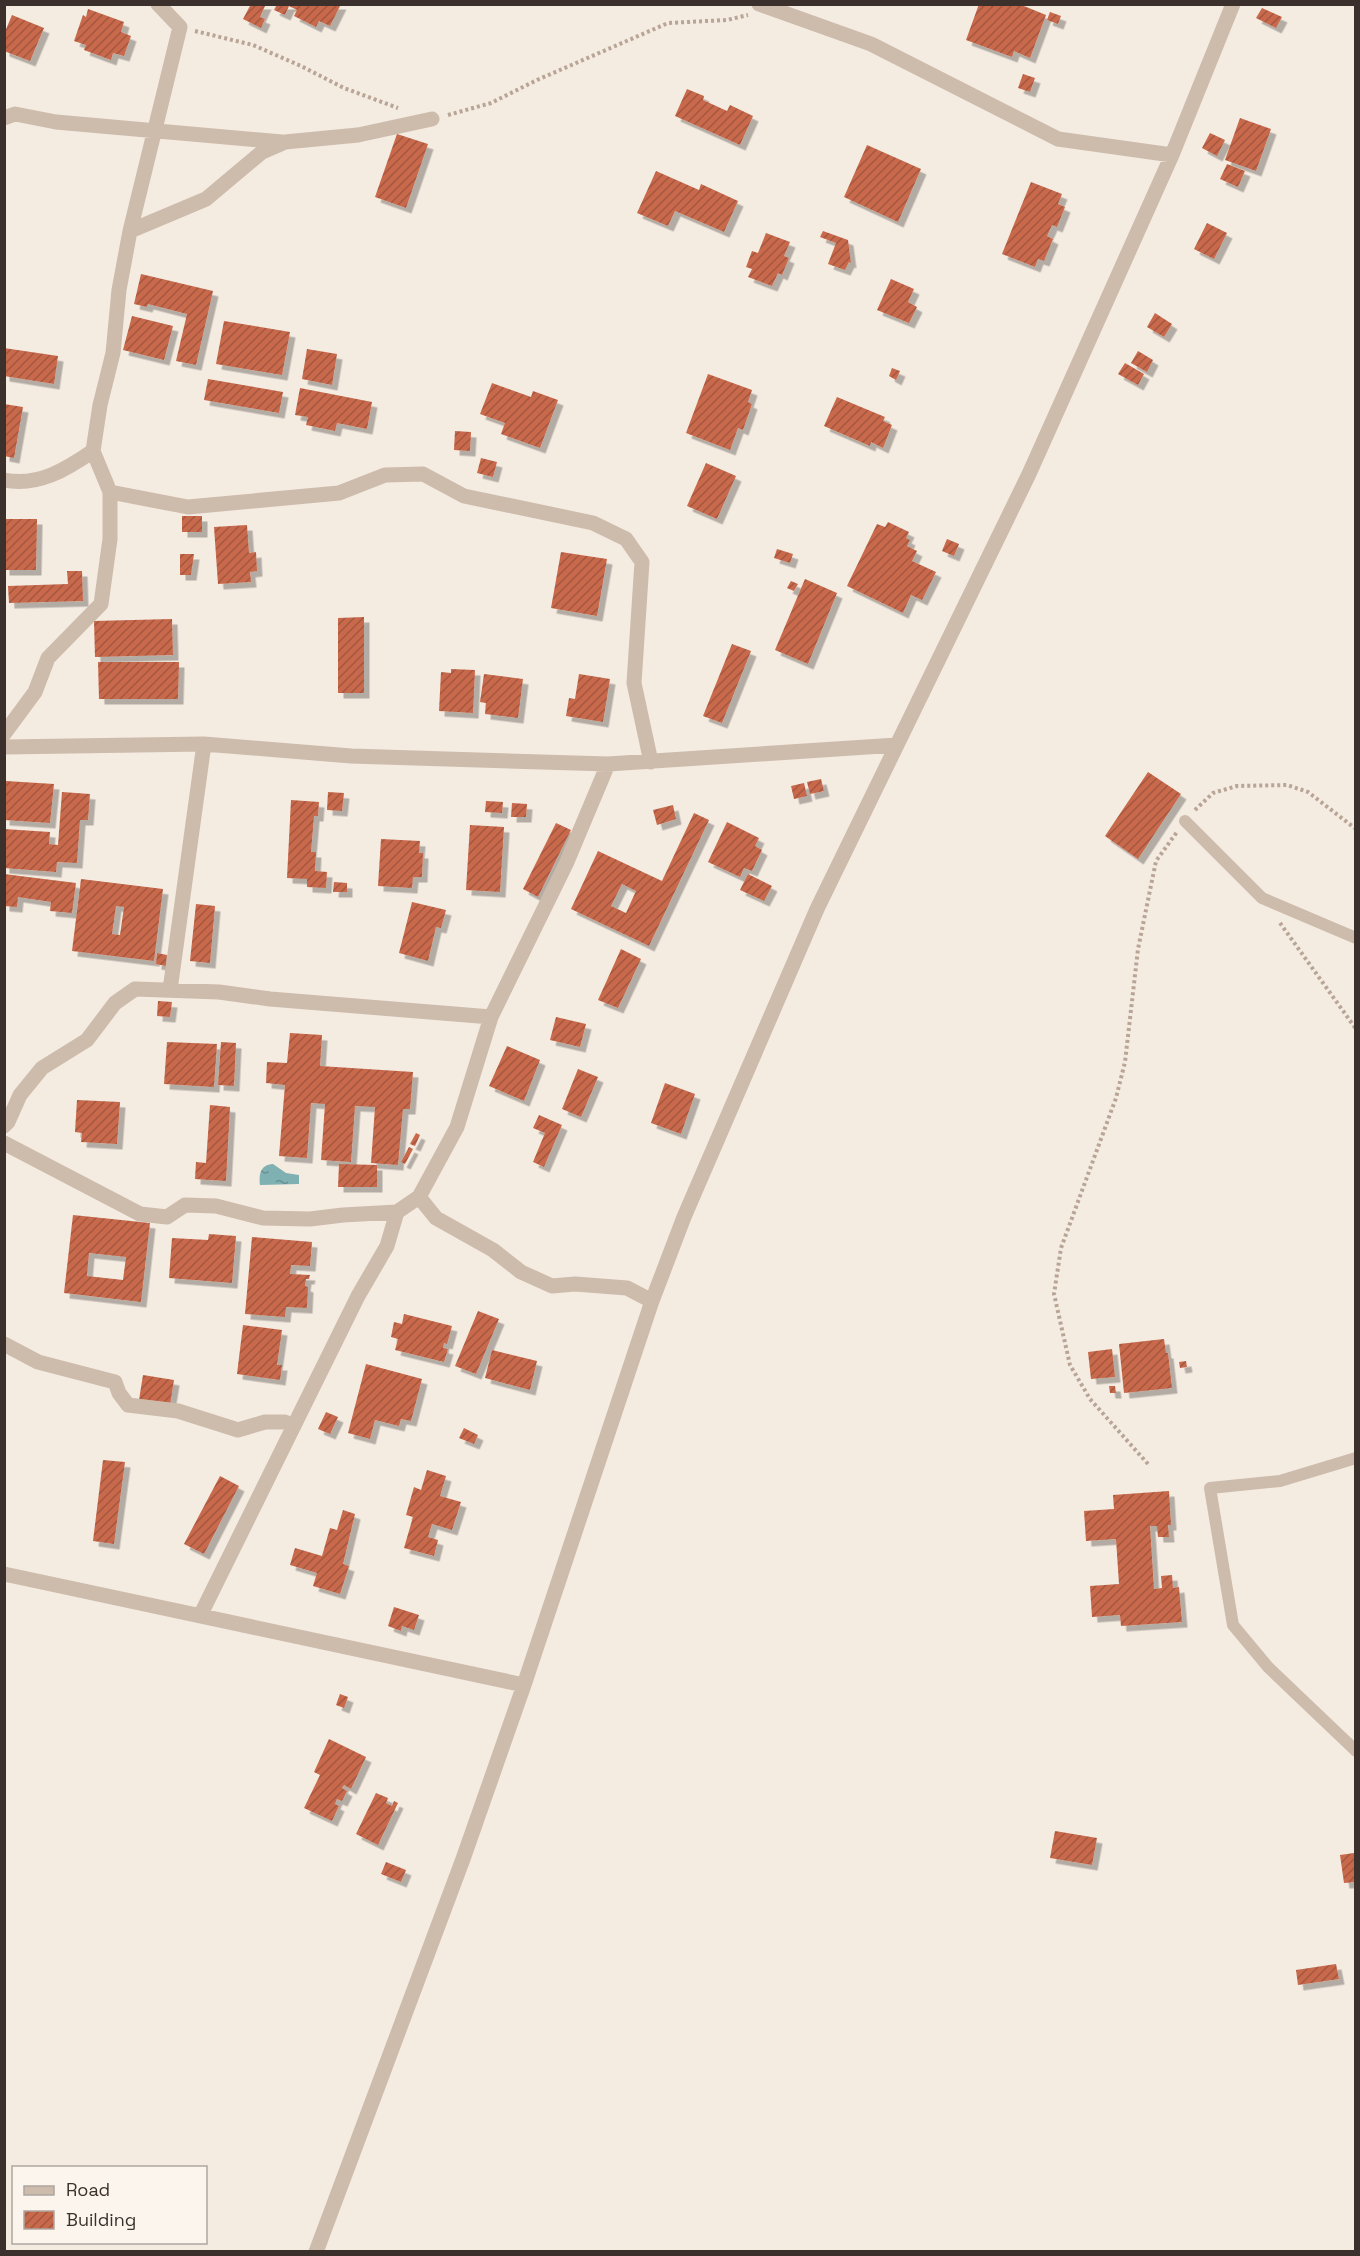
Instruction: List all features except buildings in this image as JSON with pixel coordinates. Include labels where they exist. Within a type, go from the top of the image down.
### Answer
[{"type":"street","points":[[4,734],[35,692],[48,658],[101,604],[110,539],[110,492],[93,451],[99,405],[113,353],[119,290],[130,231],[180,27],[158,4]]},
{"type":"street","points":[[316,2252],[463,1859],[524,1685],[652,1301],[684,1217],[817,909],[1029,474],[1172,155],[1233,4]]},
{"type":"street","points":[[764,7],[871,44],[1058,139],[1172,155]]},
{"type":"street","points":[[4,118],[15,114],[56,122],[285,142],[358,135],[432,119]]},
{"type":"street","points":[[130,231],[206,199],[262,152],[285,142]]},
{"type":"street","points":[[4,480],[45,479],[93,451]]},
{"type":"street","points":[[110,492],[188,507],[339,493],[385,475],[423,474],[464,496],[593,523],[626,539],[642,562],[634,682],[651,762]]},
{"type":"street","points":[[4,747],[204,744],[351,756],[608,764],[897,745]]},
{"type":"street","points":[[170,990],[204,744]]},
{"type":"street","points":[[4,1143],[140,1214],[167,1216],[185,1205],[216,1206],[263,1218],[310,1219],[397,1212],[419,1197],[457,1127],[491,1017],[566,864],[608,764]]},
{"type":"street","points":[[4,1126],[20,1095],[42,1068],[87,1040],[115,1003],[135,989],[219,992],[270,999],[491,1017]]},
{"type":"street","points":[[419,1197],[436,1218],[493,1250],[521,1272],[552,1286],[575,1284],[627,1288],[652,1301]]},
{"type":"street","points":[[200,1616],[357,1296],[387,1246],[397,1212]]},
{"type":"street","points":[[4,1344],[38,1362],[115,1382],[119,1393],[128,1405],[178,1411],[238,1430],[265,1422],[285,1422],[294,1426]]},
{"type":"street","points":[[4,1574],[524,1685]]},
{"type":"lane","points":[[1185,821],[1262,898],[1356,938]]},
{"type":"lane","points":[[1356,1458],[1280,1481],[1210,1488],[1233,1625],[1268,1667],[1356,1751]]},
{"type":"path","points":[[432,119],[491,103],[537,80],[668,23],[728,20],[764,7]]},
{"type":"path","points":[[180,27],[253,45],[344,88],[404,110]]},
{"type":"path","points":[[1148,1464],[1090,1399],[1070,1365],[1054,1294],[1061,1248],[1116,1098],[1125,1062],[1138,949],[1156,861],[1185,821],[1213,793],[1237,786],[1287,785],[1308,792],[1356,829]]},
{"type":"path","points":[[1262,898],[1356,1029]]},
{"type":"water","points":[[273,1164],[286,1173],[299,1175],[299,1184],[260,1185],[261,1171],[265,1166]]}]
